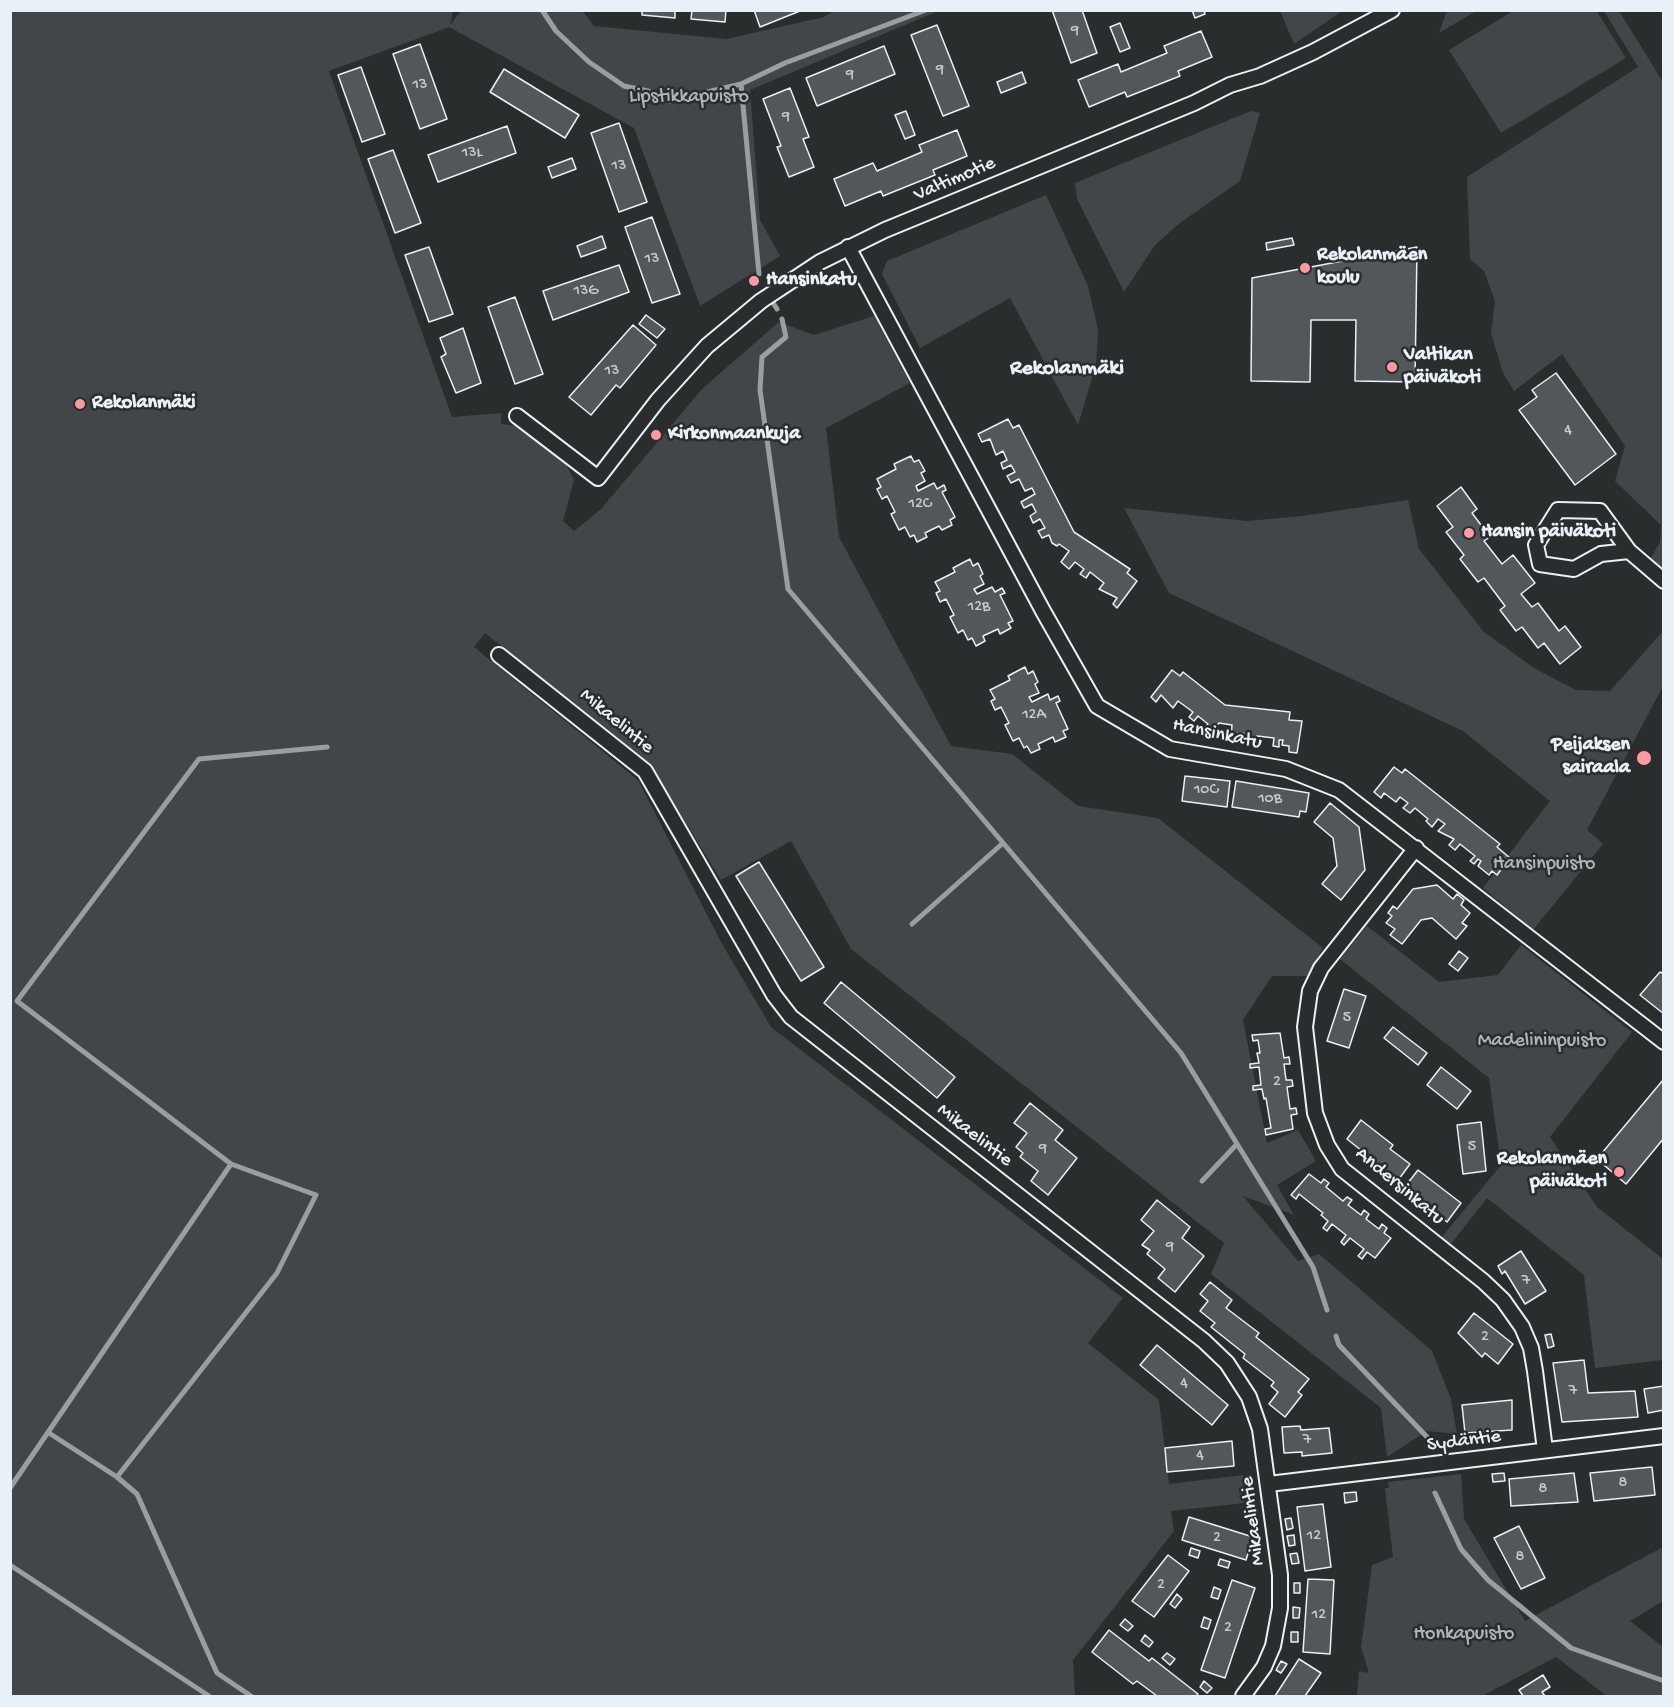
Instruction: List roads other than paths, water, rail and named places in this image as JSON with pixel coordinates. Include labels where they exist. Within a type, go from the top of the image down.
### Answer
[{"type":"street","name":"Valtimotie","points":[[517,416],[598,478],[658,400],[707,346],[777,290],[848,247],[1194,103],[1230,85],[1260,76],[1322,48],[1392,10]]},
{"type":"street","name":"Hansinkatu","points":[[848,247],[1043,611],[1097,706],[1170,749],[1286,769],[1339,790],[1664,1042]]},
{"type":"street","points":[[1629,551],[1601,554],[1574,569],[1540,564],[1536,545],[1558,510],[1599,511],[1629,551],[1664,581]]},
{"type":"street","name":"Mikaelintie","points":[[499,655],[645,771],[774,995],[791,1017],[1204,1341],[1227,1363],[1249,1397],[1257,1418],[1269,1484],[1280,1575],[1280,1608],[1273,1646],[1264,1666],[1244,1696]]},
{"type":"street","name":"Andersinkatu","points":[[1416,848],[1321,968],[1310,991],[1305,1027],[1315,1113],[1327,1145],[1342,1169],[1483,1281],[1503,1300],[1522,1327],[1536,1371],[1545,1450]]},
{"type":"street","name":"Sydäntie","points":[[1269,1484],[1664,1436]]},
{"type":"waterway","points":[[542,10],[556,31],[589,62],[624,86],[648,91],[669,101],[741,84]]},
{"type":"waterway","points":[[759,274],[741,84],[785,63],[926,10]]},
{"type":"waterway","points":[[772,301],[777,309]]},
{"type":"waterway","points":[[782,319],[786,337],[762,357],[760,390],[788,589],[1181,1053],[1313,1267],[1327,1310]]},
{"type":"waterway","points":[[10,1488],[231,1164],[17,1001],[199,759],[327,747]]},
{"type":"waterway","points":[[912,924],[1003,843]]},
{"type":"waterway","points":[[1202,1181],[1237,1144]]},
{"type":"waterway","points":[[117,1477],[277,1273],[316,1195],[231,1164]]},
{"type":"waterway","points":[[1336,1336],[1339,1345],[1428,1438]]},
{"type":"waterway","points":[[49,1433],[117,1477],[137,1494],[217,1673],[251,1696]]},
{"type":"waterway","points":[[1435,1493],[1461,1549],[1488,1580],[1571,1648],[1664,1681]]},
{"type":"waterway","points":[[10,1565],[209,1696]]},
{"type":"place","name":"Rekolanmäen koulu","points":[[1305,268]]},
{"type":"place","name":"Hansinkatu","points":[[754,281]]},
{"type":"place","name":"Valtikan päiväkoti","points":[[1392,367]]},
{"type":"place","name":"Rekolanmäki","points":[[80,404]]},
{"type":"place","name":"Kirkonmaankuja","points":[[656,435]]},
{"type":"place","name":"Hansin päiväkoti","points":[[1469,533]]},
{"type":"place","name":"Peijaksen sairaala","points":[[1644,758]]},
{"type":"place","name":"Rekolanmäen päiväkoti","points":[[1619,1172]]},
{"type":"district","name":"Rekolanmäki","points":[[1067,370]]},
{"type":"park label","name":"Lipstikkapuisto","points":[[689,98]]},
{"type":"park label","name":"Hansinpuisto","points":[[1544,865]]},
{"type":"park label","name":"Madelininpuisto","points":[[1542,1042]]},
{"type":"park label","name":"Honkapuisto","points":[[1464,1635]]}]
